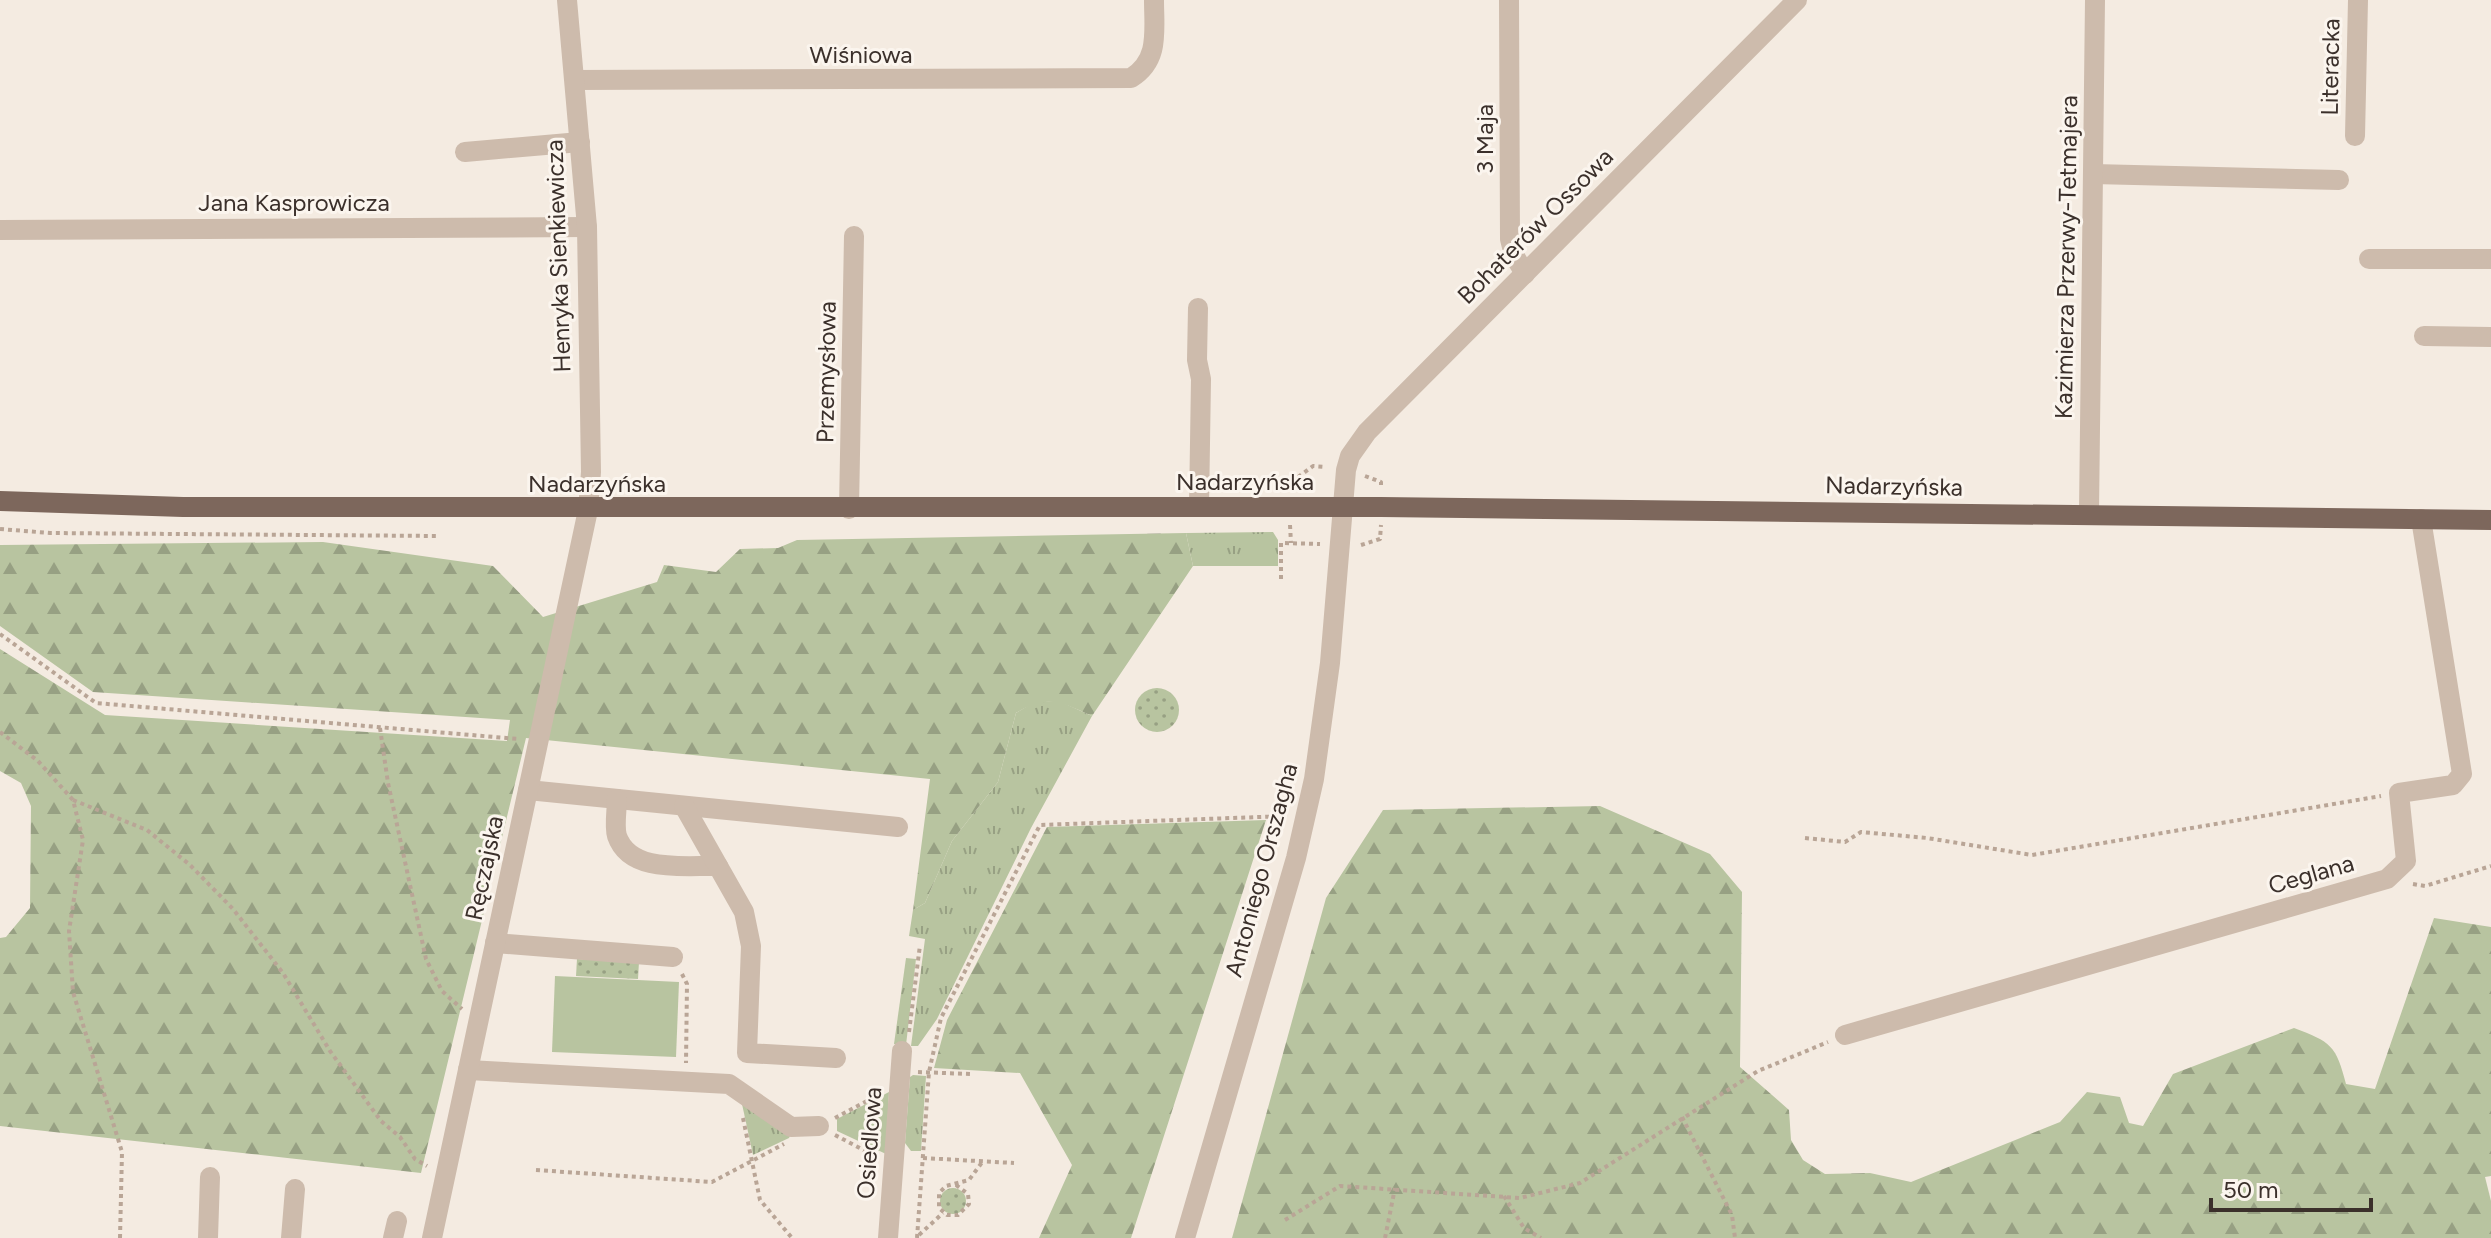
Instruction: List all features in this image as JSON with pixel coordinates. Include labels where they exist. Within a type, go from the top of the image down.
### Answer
[{"type":"main road","name":"Nadarzyńska","points":[[0,501],[168,507],[588,510],[1341,507],[2491,520]]},
{"type":"street","name":"Henryka Sienkiewicza","points":[[567,0],[587,227],[591,472],[588,510]]},
{"type":"street","name":"Wiśniowa","points":[[575,80],[1131,78],[1144,70],[1152,57],[1155,41],[1154,0]]},
{"type":"street","name":"3 Maja","points":[[1509,0],[1510,239],[1514,255],[1525,274]]},
{"type":"street","name":"Bohaterów Ossowa","points":[[1341,507],[1346,470],[1357,444],[1797,0]]},
{"type":"street","name":"Kazimierza Przerwy-Tetmajera","points":[[2089,514],[2095,0]]},
{"type":"street","name":"Literacka","points":[[2355,136],[2358,0]]},
{"type":"street","points":[[465,152],[580,142]]},
{"type":"street","points":[[2093,174],[2339,180]]},
{"type":"street","name":"Jana Kasprowicza","points":[[0,230],[587,227]]},
{"type":"street","name":"Przemysłowa","points":[[849,509],[854,236]]},
{"type":"street","points":[[2369,259],[2491,259]]},
{"type":"street","points":[[1198,308],[1197,360],[1201,379],[1199,507]]},
{"type":"street","points":[[2424,336],[2491,337]]},
{"type":"street","name":"Antoniego Orszagha","points":[[1185,1238],[1296,858],[1314,779],[1328,677],[1341,507]]},
{"type":"street","name":"Ręczajska","points":[[432,1238],[588,510]]},
{"type":"street","points":[[2399,793],[2453,785],[2462,774],[2421,519]]},
{"type":"street","points":[[528,790],[898,827]]},
{"type":"street","name":"Ceglana","points":[[1845,1035],[2387,879],[2406,861],[2399,793]]},
{"type":"street","points":[[617,799],[616,834],[625,851],[636,859],[718,866]]},
{"type":"street","points":[[684,806],[744,912],[751,946],[747,1053],[836,1058]]},
{"type":"street","points":[[495,943],[673,957]]},
{"type":"street","name":"Osiedlowa","points":[[888,1238],[902,1051]]},
{"type":"street","points":[[468,1070],[729,1084],[791,1127],[819,1126]]},
{"type":"street","points":[[208,1238],[210,1177]]},
{"type":"street","points":[[291,1238],[295,1189]]},
{"type":"path","points":[[0,529],[50,533],[438,536]]},
{"type":"path","points":[[1281,543],[1281,579]]},
{"type":"path","points":[[0,634],[96,703],[539,740]]},
{"type":"path","points":[[380,728],[388,783],[426,959],[442,991],[466,1012]]},
{"type":"path","points":[[0,732],[38,761],[73,800],[147,830],[190,865],[233,909],[283,973],[330,1051],[381,1121],[400,1137],[415,1159],[432,1169]]},
{"type":"path","points":[[1805,838],[1845,842],[1861,832],[2032,855],[2399,793]]},
{"type":"path","points":[[73,800],[83,840],[69,931],[73,992],[122,1152],[120,1238]]},
{"type":"path","points":[[1284,831],[1291,803]]},
{"type":"path","points":[[918,1237],[929,1072],[941,1018],[1040,825],[1288,816]]},
{"type":"path","points":[[2387,879],[2425,886],[2491,866]]},
{"type":"path","points":[[902,1051],[908,1047],[920,945]]},
{"type":"path","points":[[673,957],[687,984],[685,1082]]},
{"type":"path","points":[[1285,1220],[1340,1186],[1520,1198],[1580,1183],[1758,1071],[1845,1035]]},
{"type":"path","points":[[536,1170],[712,1182],[819,1126],[911,1072],[970,1074]]},
{"type":"path","points":[[738,1090],[760,1200],[792,1238]]},
{"type":"path","points":[[1682,1117],[1732,1215],[1735,1238]]},
{"type":"path","points":[[819,1126],[893,1165]]},
{"type":"path","points":[[923,1158],[1014,1163]]},
{"type":"path","points":[[969,1180],[946,1186],[939,1193],[938,1203],[943,1213],[953,1216],[963,1213],[969,1204],[969,1180],[983,1161]]},
{"type":"path","points":[[956,1185],[968,1194]]},
{"type":"path","points":[[1385,1238],[1395,1188]]},
{"type":"path","points":[[1504,1196],[1524,1228],[1541,1238]]},
{"type":"path","points":[[918,1237],[943,1213]]},
{"type":"green space","points":[[1273,532],[1278,540],[1278,566],[1193,566],[1186,533]]},
{"type":"green space","points":[[1186,533],[1193,566],[1092,716],[1054,702],[1037,703],[1016,713],[998,782],[952,841],[925,903],[913,910],[930,779],[526,738],[421,1173],[0,1126],[0,938],[6,937],[30,908],[31,806],[21,783],[0,771],[0,649],[105,715],[507,741],[510,720],[93,692],[0,626],[0,545],[323,542],[493,566],[543,617],[657,582],[664,565],[716,572],[740,549],[778,548],[797,540]]},
{"type":"green space","points":[[1157,688],[1172,695],[1179,710],[1172,725],[1157,732],[1142,725],[1135,710],[1142,695]]},
{"type":"green space","points":[[1059,701],[1092,716],[1031,828],[937,1019],[918,1046],[911,1046],[925,939],[909,936],[913,910],[925,903],[952,841],[998,782],[1016,713],[1034,702]]},
{"type":"green space","points":[[1600,806],[1710,854],[1742,892],[1740,1067],[1789,1110],[1791,1140],[1803,1160],[1825,1174],[1870,1173],[1911,1182],[2060,1122],[2087,1092],[2120,1097],[2129,1123],[2143,1126],[2173,1074],[2294,1028],[2330,1047],[2339,1061],[2346,1084],[2375,1089],[2434,918],[2491,927],[2491,1176],[2485,1177],[2491,1201],[2491,1238],[1232,1238],[1326,898],[1383,810]]},
{"type":"green space","points":[[1266,820],[1131,1238],[1039,1238],[1072,1165],[1020,1073],[934,1068],[947,1020],[1047,827]]},
{"type":"green space","points":[[906,958],[916,959],[906,1045],[894,1044]]},
{"type":"green space","points":[[577,959],[639,962],[638,979],[576,976]]},
{"type":"green space","points":[[555,976],[679,982],[676,1057],[552,1052]]},
{"type":"green space","points":[[926,1076],[921,1151],[911,1151],[905,1143],[910,1077]]},
{"type":"green space","points":[[889,1092],[886,1154],[837,1131],[837,1119]]},
{"type":"green space","points":[[742,1104],[790,1136],[789,1138],[753,1155]]},
{"type":"green space","points":[[953,1188],[962,1192],[966,1201],[962,1210],[953,1214],[944,1210],[940,1201],[944,1192]]}]
